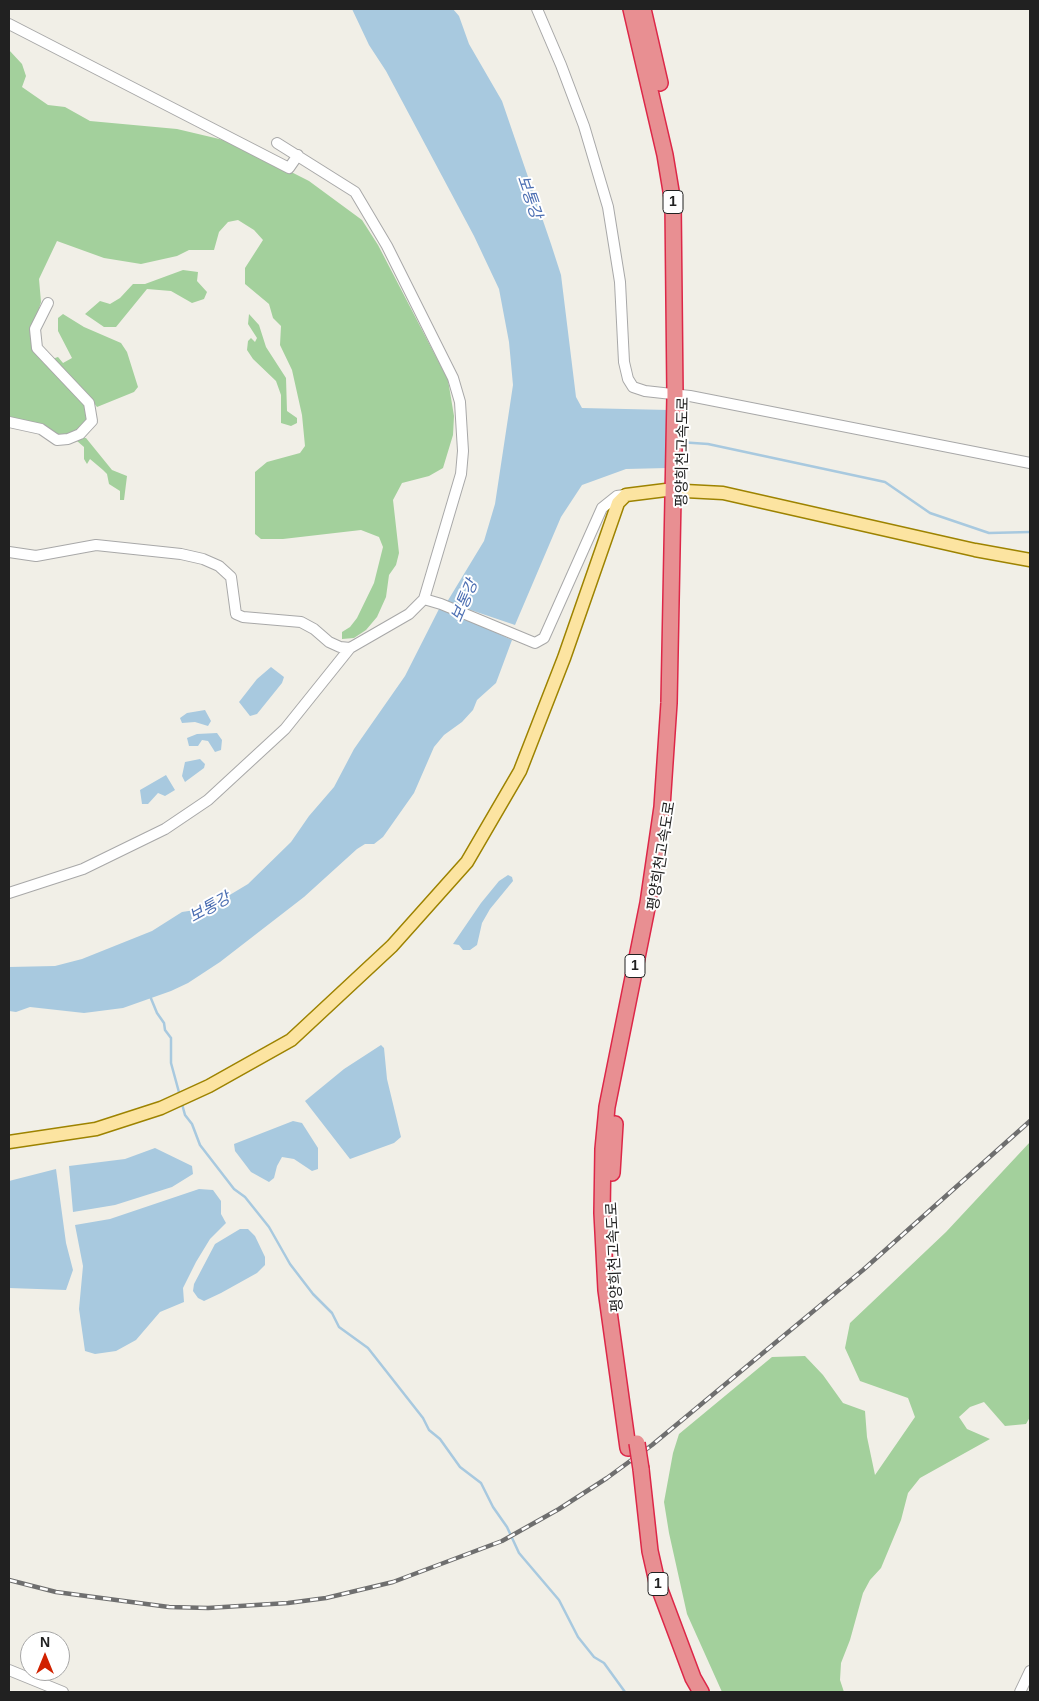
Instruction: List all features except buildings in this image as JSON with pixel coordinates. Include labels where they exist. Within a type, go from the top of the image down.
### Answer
[{"type":"highway","name":"평양희천고속도로","points":[[632,9],[665,155],[673,203],[679,397]]},
{"type":"highway","name":"평양희천고속도로","points":[[643,9],[654,49],[680,200],[683,255],[679,397],[677,714],[671,804],[662,867],[622,1073],[612,1172],[614,1281],[618,1329],[633,1446],[650,1551],[657,1582],[693,1678],[701,1692]]},
{"type":"highway","name":"평양희천고속도로","points":[[637,1471],[650,1590],[665,1634],[690,1692]]},
{"type":"main road","points":[[9,1142],[96,1129],[161,1108],[209,1086],[291,1040],[392,946],[467,862],[520,771],[564,658],[618,503],[626,495],[678,486],[723,493],[965,548],[1030,560]]},
{"type":"street","points":[[536,9],[562,65],[584,126],[608,207],[620,282],[623,354],[628,379],[633,387],[639,390],[1030,463]]},
{"type":"street","points":[[9,24],[289,168],[298,155]]},
{"type":"street","points":[[9,893],[83,869],[165,830],[208,800],[285,729],[350,648],[409,614],[424,599],[461,474],[464,451],[460,402],[453,378],[386,246],[355,192],[277,143]]},
{"type":"street","points":[[9,422],[41,429],[57,440],[68,439],[80,434],[92,421],[89,403],[37,348],[35,329],[48,303]]},
{"type":"street","points":[[424,599],[441,604],[535,643],[544,638],[602,508],[617,496],[626,495]]},
{"type":"street","points":[[9,552],[36,556],[96,544],[182,554],[203,559],[219,566],[230,577],[236,614],[243,617],[301,622],[314,629],[329,642],[340,647],[350,648]]},
{"type":"street","points":[[9,1670],[63,1692]]},
{"type":"street","points":[[1020,1692],[1030,1670]]},
{"type":"green space","points":[[9,50],[22,64],[26,76],[22,87],[48,105],[65,107],[90,121],[177,129],[232,142],[309,181],[362,220],[378,245],[448,380],[454,416],[453,435],[443,468],[429,476],[402,483],[393,500],[399,553],[396,565],[389,575],[386,597],[377,617],[366,630],[354,638],[342,639],[342,632],[350,627],[357,618],[374,583],[383,547],[379,537],[361,530],[283,539],[261,539],[255,534],[255,472],[267,462],[300,453],[305,446],[302,415],[292,370],[280,345],[281,326],[273,318],[269,304],[245,284],[245,268],[263,240],[254,230],[238,220],[228,222],[219,232],[214,250],[189,250],[177,256],[141,264],[104,258],[57,241],[39,279],[41,302],[31,335],[34,349],[86,404],[88,418],[82,429],[62,437],[9,417]]},
{"type":"green space","points":[[183,270],[198,272],[197,281],[207,292],[204,299],[192,303],[171,291],[147,289],[116,327],[104,327],[85,314],[100,301],[110,304],[120,298],[133,284],[145,284]]},
{"type":"green space","points":[[63,314],[84,327],[121,343],[127,352],[138,387],[134,392],[97,407],[83,389],[52,359],[58,357],[63,363],[72,358],[58,331],[58,318]]},
{"type":"green space","points":[[249,314],[259,325],[266,347],[286,378],[287,411],[297,418],[297,423],[291,426],[281,423],[281,395],[276,381],[253,359],[247,350],[248,341],[251,338],[255,342],[257,338],[248,324]]},
{"type":"green space","points":[[80,438],[86,438],[112,470],[127,476],[124,500],[120,500],[120,491],[109,484],[107,474],[103,470],[90,459],[87,464],[84,459],[84,447],[77,441]]},
{"type":"green space","points":[[1030,1142],[1030,1417],[1026,1424],[1005,1426],[984,1402],[970,1407],[959,1417],[967,1429],[990,1439],[920,1478],[908,1493],[901,1520],[881,1568],[870,1580],[863,1593],[850,1640],[841,1663],[840,1680],[844,1692],[722,1692],[687,1614],[669,1533],[664,1502],[673,1453],[679,1434],[772,1357],[805,1356],[823,1375],[843,1403],[865,1411],[867,1437],[875,1475],[915,1417],[908,1398],[860,1381],[845,1348],[850,1323],[946,1232]]},
{"type":"water","name":"보통강","points":[[352,9],[453,9],[459,16],[469,44],[502,101],[561,275],[576,397],[582,408],[669,410],[667,468],[626,469],[582,485],[561,517],[515,625],[447,602],[484,541],[495,504],[513,385],[509,342],[499,289],[474,236],[386,71],[369,45]]},
{"type":"water","name":"보통강","points":[[440,607],[512,640],[496,683],[477,700],[473,710],[462,722],[444,735],[434,747],[414,793],[383,837],[374,844],[365,844],[357,849],[304,897],[220,962],[188,983],[171,991],[123,1008],[84,1013],[30,1007],[16,1012],[9,1011],[9,967],[55,966],[82,959],[152,931],[182,912],[195,910],[228,896],[248,884],[291,842],[309,816],[334,787],[354,749],[405,676]]},
{"type":"water","points":[[271,667],[284,677],[282,683],[257,714],[250,716],[239,702],[257,679]]},
{"type":"water","points":[[205,710],[211,721],[208,726],[195,722],[182,723],[180,718],[187,713]]},
{"type":"water","points":[[217,733],[222,740],[221,750],[215,752],[208,741],[202,740],[198,746],[189,746],[187,738],[197,734]]},
{"type":"water","points":[[200,759],[205,764],[204,768],[185,782],[182,776],[185,762]]},
{"type":"water","points":[[166,775],[175,790],[165,796],[158,793],[148,804],[142,804],[140,790]]},
{"type":"water","points":[[508,875],[512,877],[513,881],[490,909],[482,923],[477,945],[470,950],[463,950],[459,945],[453,944],[481,903],[499,881]]},
{"type":"water","points":[[381,1045],[384,1048],[387,1079],[401,1137],[394,1143],[350,1159],[305,1101],[344,1069]]},
{"type":"water","points":[[293,1121],[302,1123],[318,1148],[318,1169],[312,1171],[294,1159],[282,1157],[274,1178],[269,1182],[251,1172],[235,1151],[234,1144]]},
{"type":"water","points":[[155,1148],[192,1166],[193,1174],[172,1187],[115,1205],[73,1212],[69,1166],[125,1159]]},
{"type":"water","points":[[56,1169],[66,1243],[73,1270],[66,1290],[9,1288],[9,1181]]},
{"type":"water","points":[[199,1189],[213,1190],[221,1201],[221,1214],[226,1223],[210,1239],[196,1262],[183,1288],[184,1302],[160,1312],[136,1340],[116,1351],[95,1354],[85,1351],[79,1309],[83,1266],[75,1225],[110,1219]]},
{"type":"water","points":[[240,1229],[248,1229],[255,1236],[265,1257],[265,1265],[257,1273],[221,1293],[204,1301],[198,1298],[193,1291],[194,1284],[215,1244]]},
{"type":"waterway","points":[[679,442],[708,444],[885,482],[930,513],[989,533],[1030,532]]},
{"type":"waterway","points":[[150,996],[157,1013],[164,1023],[165,1030],[171,1038],[171,1063],[180,1096]]},
{"type":"waterway","points":[[182,1104],[185,1115],[192,1124],[200,1145],[234,1189],[245,1197],[269,1227],[290,1264],[313,1294],[332,1313],[339,1327],[368,1348],[423,1418],[429,1430],[440,1439],[460,1467],[481,1483],[493,1507],[507,1527],[519,1553],[559,1600],[578,1637],[594,1657],[604,1663],[625,1692]]},
{"type":"railway","points":[[9,1580],[56,1592],[169,1607],[208,1608],[288,1603],[326,1598],[393,1582],[502,1541],[559,1509],[607,1478],[652,1445],[863,1270],[1030,1121]]}]
